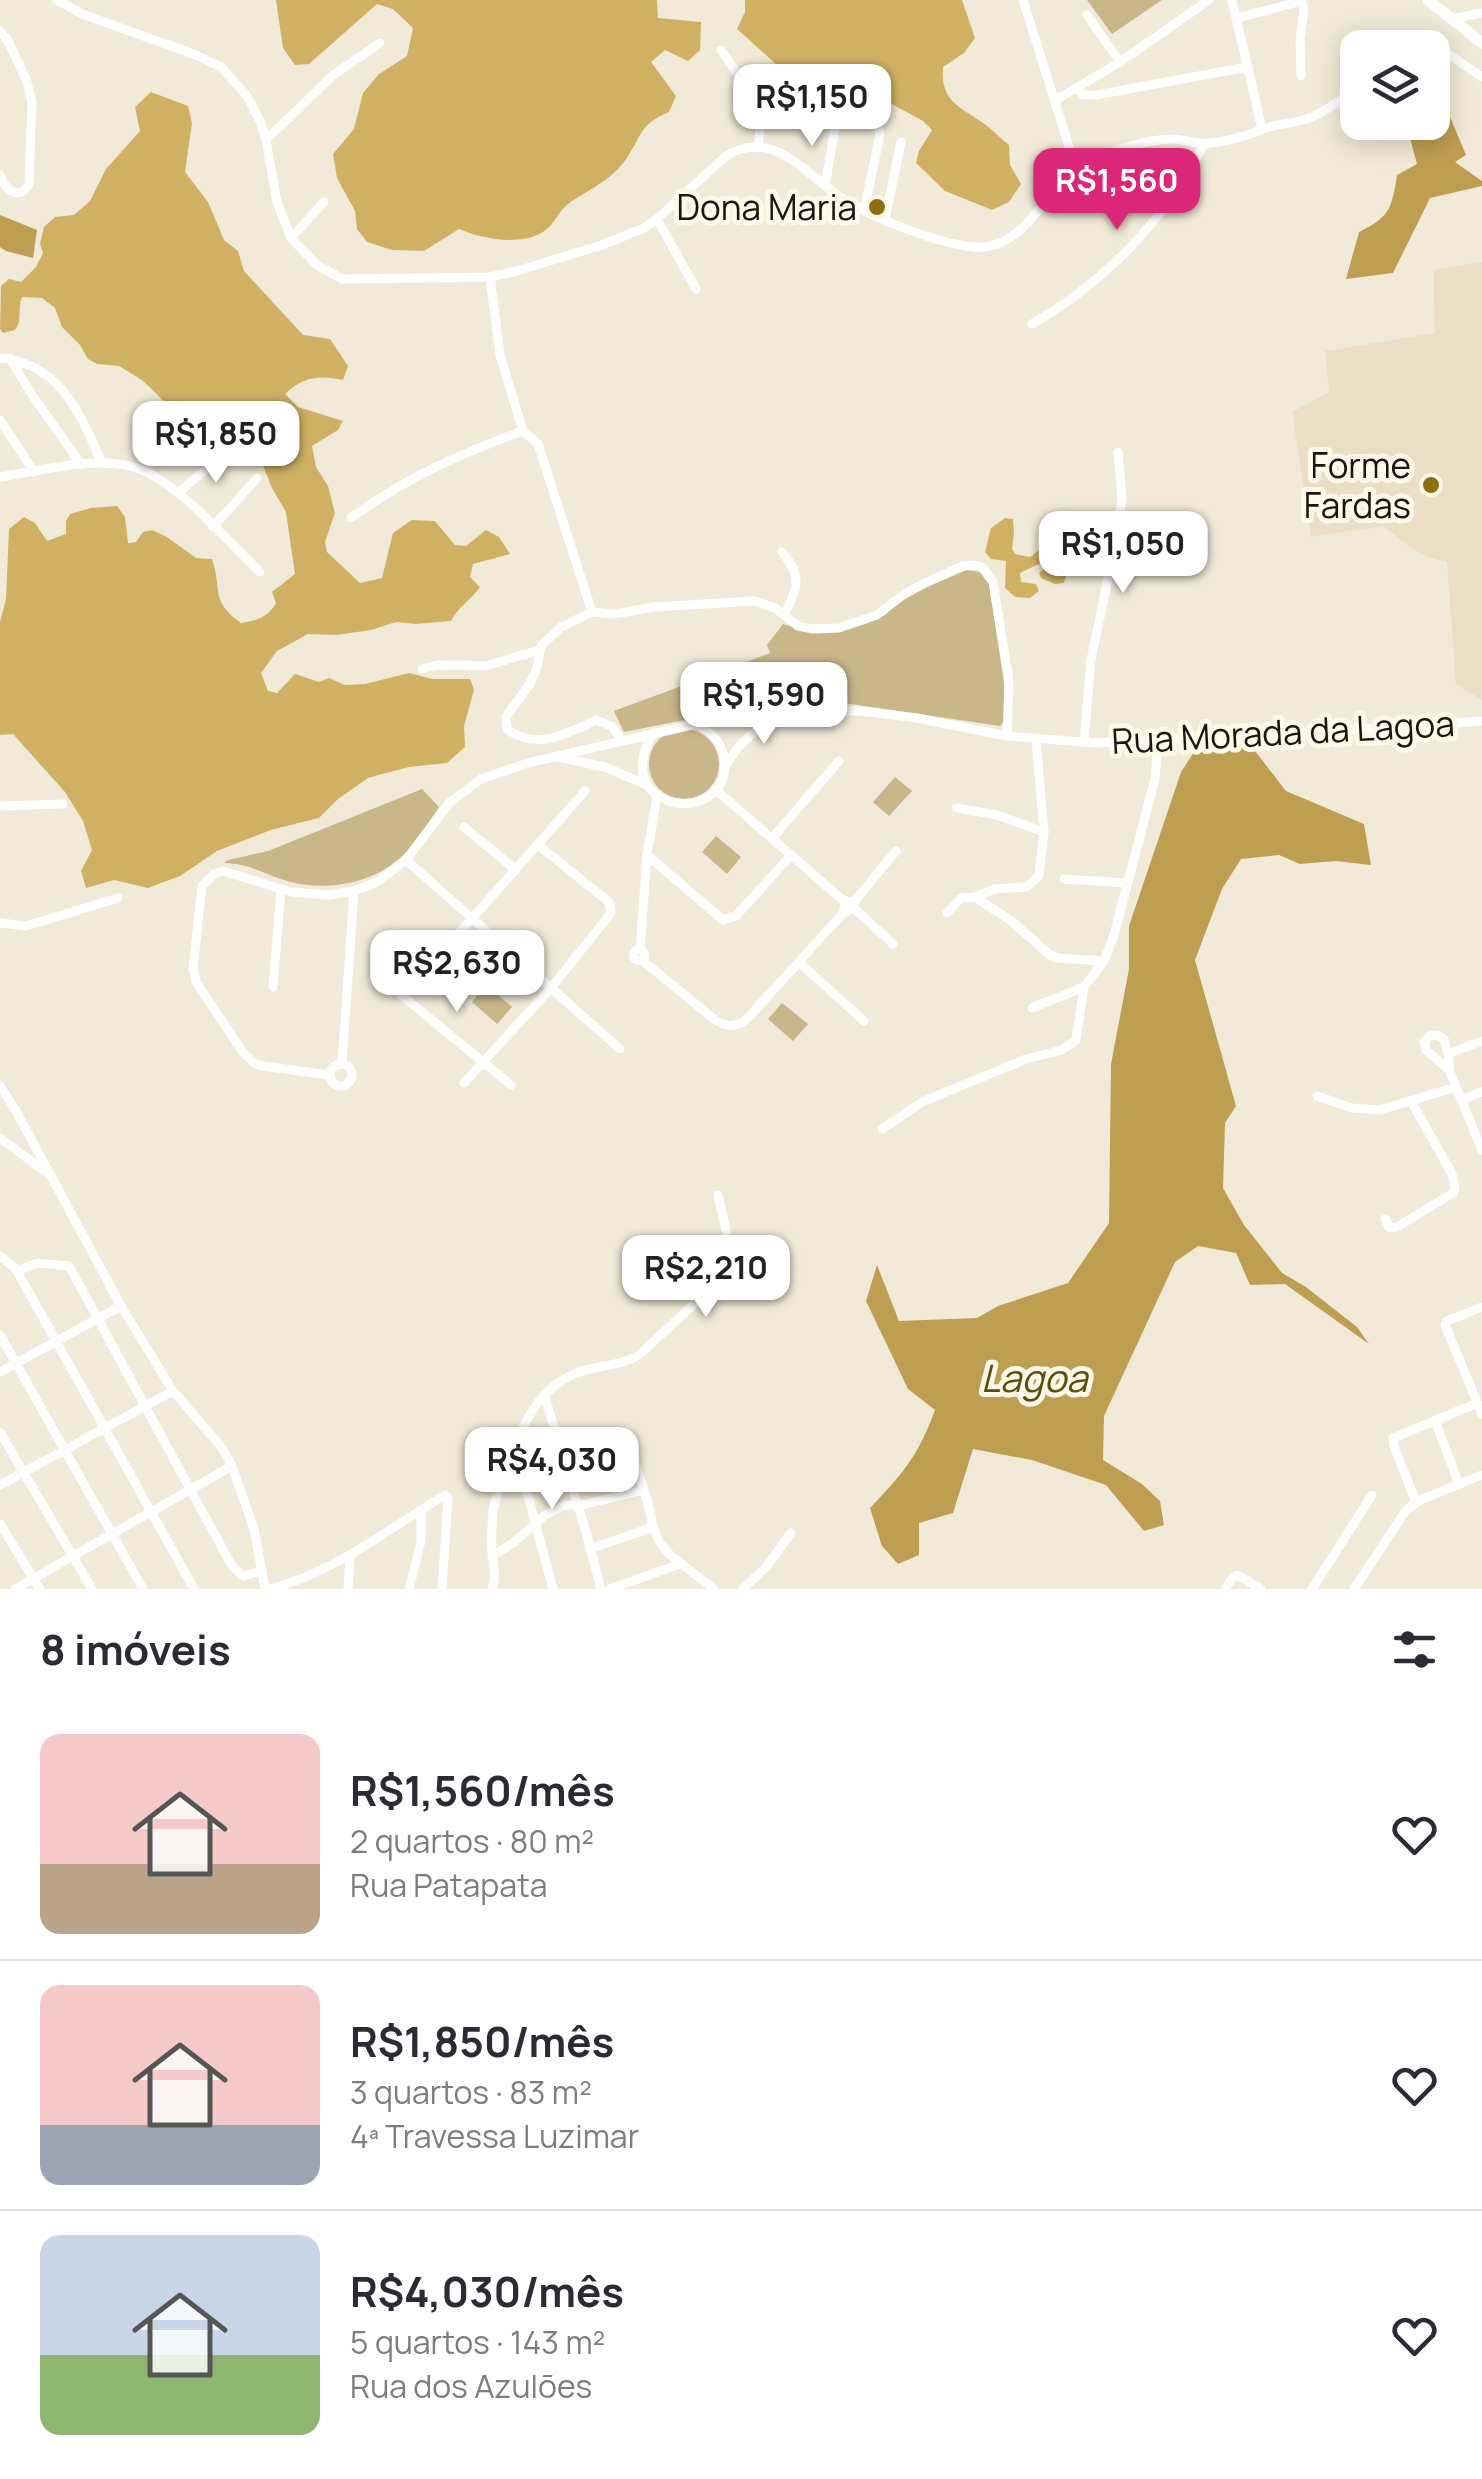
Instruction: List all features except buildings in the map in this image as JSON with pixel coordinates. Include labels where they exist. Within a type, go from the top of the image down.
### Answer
[{"type":"main road","points":[[1428,0],[1482,44]]},
{"type":"street","points":[[56,0],[82,14],[212,61],[228,74],[247,96],[266,140],[277,202],[291,238],[318,265],[342,279],[490,277],[602,246],[657,219],[735,150],[758,148],[781,154],[864,211],[957,243],[988,246],[1021,230],[1076,169],[1089,161],[1172,139],[1204,144],[1241,139],[1262,129],[1314,116],[1340,100]]},
{"type":"street","points":[[1023,0],[1076,169]]},
{"type":"street","points":[[1054,101],[1120,62],[1209,0]]},
{"type":"street","points":[[1232,0],[1262,129]]},
{"type":"street","points":[[1237,18],[1302,1],[1302,76]]},
{"type":"street","points":[[1450,19],[1482,12]]},
{"type":"street","points":[[1087,15],[1120,62]]},
{"type":"street","points":[[0,32],[26,79],[33,113],[30,184],[25,192],[11,192],[0,175]]},
{"type":"street","points":[[266,140],[332,76],[380,42]]},
{"type":"street","points":[[721,50],[762,110],[758,148]]},
{"type":"street","points":[[1450,56],[1482,76]]},
{"type":"street","points":[[1078,88],[1083,95],[1096,96],[1248,67]]},
{"type":"street","points":[[762,110],[785,100],[836,118],[875,122],[880,134],[864,211]]},
{"type":"street","points":[[825,186],[836,118]]},
{"type":"street","points":[[884,218],[901,142]]},
{"type":"street","points":[[1032,324],[1086,290],[1126,252],[1171,198],[1204,144]]},
{"type":"street","points":[[291,238],[324,202]]},
{"type":"street","points":[[657,219],[696,289]]},
{"type":"street","points":[[490,277],[500,356],[522,431],[534,439],[540,450],[592,612]]},
{"type":"street","points":[[5,358],[43,372],[58,384],[86,426],[102,464]]},
{"type":"street","points":[[5,358],[81,464]]},
{"type":"street","points":[[0,420],[34,472]]},
{"type":"street","points":[[351,518],[422,473],[522,431]]},
{"type":"street","points":[[178,493],[229,449]]},
{"type":"street","name":"Rua Morada da Lagoa","points":[[1084,742],[1091,660],[1122,499],[1118,452]]},
{"type":"street","points":[[0,478],[81,464],[145,471],[178,493],[260,572]]},
{"type":"street","points":[[213,527],[257,478]]},
{"type":"street","points":[[782,552],[794,566],[797,578],[784,614]]},
{"type":"street","points":[[622,740],[613,727],[596,720],[556,739],[523,738],[507,728],[506,717],[529,685],[540,650],[561,627],[592,612],[614,614],[654,607],[755,601],[805,627],[839,628],[877,616],[903,595],[962,566],[975,565],[982,567],[993,582],[1009,680],[1007,736]]},
{"type":"street","points":[[422,669],[485,666],[540,650]]},
{"type":"street","points":[[653,733],[642,760],[648,786],[657,796],[688,805],[716,789],[736,748],[752,732],[790,712]]},
{"type":"street","name":"Rua Morada da Lagoa","points":[[330,1076],[262,1066],[242,1052],[196,982],[193,968],[202,886],[222,871],[312,894],[354,891],[376,882],[406,860],[449,803],[498,772],[694,723],[790,712],[886,714],[1007,736],[1084,742],[1482,721]]},
{"type":"street","points":[[694,723],[718,740],[724,753],[724,768]]},
{"type":"street","points":[[946,913],[961,898],[994,889],[1026,887],[1039,876],[1044,832],[1036,739]]},
{"type":"street","points":[[882,1129],[922,1102],[1070,1046],[1076,1040],[1084,987],[1104,961],[1114,935],[1156,779],[1158,740]]},
{"type":"street","points":[[555,756],[605,767],[648,786]]},
{"type":"street","points":[[773,837],[840,760]]},
{"type":"street","points":[[716,789],[893,944]]},
{"type":"street","points":[[403,996],[585,791]]},
{"type":"street","points":[[657,796],[646,855],[641,955],[716,1020],[730,1026],[745,1021],[896,851]]},
{"type":"street","points":[[0,806],[62,804]]},
{"type":"street","points":[[957,808],[1044,832]]},
{"type":"street","points":[[464,827],[516,870]]},
{"type":"street","points":[[464,1083],[551,988],[612,910],[609,902],[538,844]]},
{"type":"street","points":[[646,855],[724,920],[736,916],[791,854]]},
{"type":"street","points":[[406,860],[620,1049]]},
{"type":"street","points":[[1064,880],[1126,883]]},
{"type":"street","points":[[272,987],[282,888]]},
{"type":"street","points":[[342,1064],[354,891]]},
{"type":"street","points":[[974,897],[1010,920],[1050,955],[1104,961]]},
{"type":"street","points":[[0,923],[26,926],[118,898]]},
{"type":"street","points":[[800,963],[864,1021]]},
{"type":"street","points":[[377,975],[512,1085]]},
{"type":"street","points":[[1032,1008],[1084,987]]},
{"type":"street","points":[[1449,1070],[1426,1050],[1424,1042],[1429,1036],[1440,1036],[1448,1054],[1449,1070],[1481,1145]]},
{"type":"street","points":[[1448,1054],[1482,1041]]},
{"type":"street","points":[[342,1064],[352,1072],[347,1084],[338,1086],[330,1076],[334,1067],[342,1064]]},
{"type":"street","points":[[0,1086],[121,1306],[173,1391],[223,1449],[254,1529],[268,1589],[303,1579],[350,1555],[442,1496],[448,1496],[442,1589]]},
{"type":"street","points":[[1317,1096],[1352,1108],[1380,1110],[1456,1087]]},
{"type":"street","points":[[1461,1100],[1482,1092]]},
{"type":"street","points":[[1384,1219],[1395,1228],[1455,1189],[1452,1174],[1411,1101]]},
{"type":"street","points":[[2,1140],[19,1144],[24,1138],[23,1126]]},
{"type":"street","points":[[2,1140],[49,1174]]},
{"type":"street","points":[[504,1588],[496,1578],[492,1556],[495,1502],[526,1418],[544,1394],[580,1372],[639,1355],[722,1277],[728,1257],[718,1195]]},
{"type":"street","points":[[0,1256],[17,1271],[194,1589]]},
{"type":"street","points":[[17,1271],[37,1263],[68,1266],[236,1572],[243,1576],[262,1571]]},
{"type":"street","points":[[0,1372],[121,1306]]},
{"type":"street","points":[[1482,1306],[1447,1320],[1445,1325],[1482,1414]]},
{"type":"street","points":[[0,1335],[143,1589]]},
{"type":"street","points":[[0,1485],[173,1391]]},
{"type":"street","points":[[544,1394],[601,1589]]},
{"type":"street","points":[[1416,1502],[1394,1446],[1395,1436],[1478,1403]]},
{"type":"street","points":[[1435,1421],[1459,1484]]},
{"type":"street","points":[[0,1432],[92,1589]]},
{"type":"street","points":[[514,1446],[554,1589]]},
{"type":"street","points":[[633,1458],[653,1527],[664,1548],[714,1589]]},
{"type":"street","points":[[16,1589],[232,1466]]},
{"type":"street","points":[[1354,1589],[1402,1515],[1416,1502],[1482,1476]]},
{"type":"street","points":[[492,1556],[558,1508],[644,1490]]},
{"type":"street","points":[[1312,1589],[1372,1494]]},
{"type":"street","points":[[409,1589],[421,1541],[421,1510]]},
{"type":"street","points":[[0,1524],[40,1589]]},
{"type":"street","points":[[590,1549],[653,1527]]},
{"type":"street","points":[[743,1589],[766,1567],[791,1533]]},
{"type":"street","points":[[348,1589],[350,1555]]},
{"type":"street","points":[[610,1589],[680,1564]]},
{"type":"street","points":[[1225,1589],[1233,1577],[1240,1576],[1261,1589]]},
{"type":"street","points":[[492,1589],[496,1578]]},
{"type":"shaded area","points":[[276,0],[657,0],[658,18],[701,22],[700,50],[688,61],[665,50],[651,62],[676,96],[669,112],[645,127],[618,169],[568,204],[539,234],[504,240],[459,229],[424,251],[392,250],[367,242],[357,229],[355,211],[337,178],[333,154],[354,129],[363,93],[379,74],[407,56],[413,28],[393,9],[377,4],[309,64],[295,65],[283,48]]},
{"type":"shaded area","points":[[745,0],[962,0],[975,38],[964,53],[943,67],[945,88],[959,107],[1009,145],[1010,165],[1021,184],[1009,202],[992,210],[945,191],[916,163],[932,130],[871,88],[823,86],[786,73],[737,29],[745,12]]},
{"type":"shaded area","points":[[1087,0],[1162,0],[1112,34]]},
{"type":"shaded area","points":[[151,92],[188,106],[192,123],[185,172],[208,202],[224,240],[238,251],[244,271],[303,335],[330,339],[348,366],[343,380],[312,379],[285,394],[298,407],[343,421],[338,430],[312,446],[316,467],[328,486],[335,513],[325,542],[327,552],[360,583],[382,578],[393,533],[412,520],[435,521],[455,545],[466,546],[486,530],[499,537],[510,554],[473,564],[470,577],[480,587],[451,621],[396,622],[336,635],[308,634],[277,651],[261,673],[268,691],[277,693],[295,674],[319,682],[329,678],[345,685],[409,673],[432,679],[470,679],[474,690],[464,726],[465,747],[447,763],[409,767],[368,778],[319,818],[271,830],[217,851],[180,876],[148,888],[114,880],[86,888],[81,871],[92,850],[83,821],[65,792],[13,734],[0,735],[0,622],[6,599],[9,529],[24,517],[35,523],[47,541],[66,534],[70,514],[117,506],[125,517],[128,543],[152,530],[196,558],[212,559],[221,601],[241,623],[269,612],[276,603],[272,592],[295,574],[286,512],[256,448],[218,424],[170,450],[153,433],[167,404],[142,380],[119,366],[88,359],[62,327],[55,308],[42,298],[22,297],[15,330],[3,333],[0,329],[1,286],[9,279],[21,282],[36,267],[43,253],[40,244],[44,227],[55,217],[74,215],[90,201],[106,169],[140,131],[135,107]]},
{"type":"shaded area","points":[[1482,262],[1482,700],[1456,684],[1447,562],[1425,556],[1384,526],[1311,537],[1292,412],[1329,392],[1325,351],[1435,333],[1433,270]]},
{"type":"shaded area","points":[[1005,518],[1013,519],[1015,554],[1030,557],[1047,544],[1059,527],[1067,528],[1071,548],[1064,583],[1041,578],[1039,573],[1046,567],[1043,562],[1020,573],[1021,582],[1036,584],[1039,591],[1030,598],[1015,597],[1005,588],[1006,561],[991,559],[985,552],[991,528]]},
{"type":"shaded area","points":[[967,570],[988,577],[1007,717],[1000,726],[844,703],[679,721],[624,732],[614,711],[770,653],[767,645],[783,624],[810,632],[843,630],[885,615],[904,597]]},
{"type":"shaded area","points":[[684,729],[709,739],[719,764],[709,789],[684,799],[659,789],[649,764],[659,739]]},
{"type":"shaded area","points":[[895,777],[912,791],[889,816],[873,802]]},
{"type":"shaded area","points":[[422,789],[439,807],[396,862],[369,877],[338,885],[306,885],[224,863],[268,851]]},
{"type":"shaded area","points":[[716,836],[741,857],[727,874],[702,852]]},
{"type":"shaded area","points":[[486,985],[512,1007],[497,1024],[472,1002]]},
{"type":"shaded area","points":[[782,1003],[808,1024],[793,1041],[768,1019]]},
{"type":"water","points":[[1450,117],[1466,155],[1455,162],[1482,181],[1482,186],[1430,198],[1393,273],[1346,279],[1359,232],[1383,216],[1391,204],[1397,175],[1417,164],[1411,140],[1450,140]]},
{"type":"water","points":[[0,215],[37,230],[33,258],[0,247]]},
{"type":"water","name":"Lagoa","points":[[1252,747],[1286,791],[1364,824],[1371,865],[1336,861],[1300,864],[1279,855],[1241,859],[1222,889],[1195,960],[1236,1106],[1225,1123],[1223,1188],[1244,1225],[1282,1273],[1357,1327],[1369,1344],[1285,1284],[1250,1285],[1236,1253],[1198,1246],[1175,1262],[1104,1416],[1103,1460],[1142,1484],[1160,1501],[1164,1525],[1144,1531],[1106,1485],[1032,1460],[973,1449],[953,1513],[919,1523],[919,1555],[898,1564],[882,1546],[870,1508],[909,1463],[935,1410],[908,1389],[866,1301],[877,1265],[899,1321],[977,1318],[998,1306],[1068,1283],[1109,1223],[1111,1064],[1129,969],[1129,926],[1181,772],[1194,752]]},
{"type":"place","name":"Dona Maria","points":[[877,207]]},
{"type":"place","name":"Forme Fardas","points":[[1431,485]]}]
